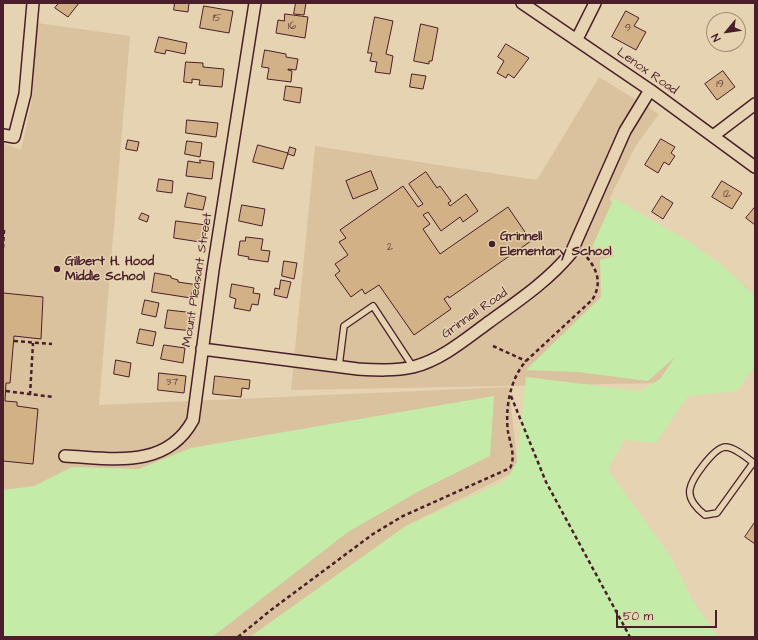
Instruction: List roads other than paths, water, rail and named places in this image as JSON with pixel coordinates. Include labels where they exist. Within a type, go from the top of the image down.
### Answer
[{"type":"street","points":[[3,135],[14,137],[25,94],[33,3]]},
{"type":"street","name":"Mount Pleasant Street","points":[[65,456],[140,458],[151,456],[172,445],[188,428],[193,420],[202,349],[255,3]]},
{"type":"street","name":"Lenox Road","points":[[522,3],[650,90],[755,167]]},
{"type":"street","points":[[577,40],[595,3]]},
{"type":"street","name":"Grinnell Road","points":[[202,349],[381,370],[414,367],[440,356],[476,332],[546,280],[559,267],[570,252],[625,131],[650,90]]},
{"type":"street","points":[[713,136],[755,104]]},
{"type":"lane","points":[[340,366],[344,326],[373,306],[414,367]]},
{"type":"lane","points":[[726,447],[732,449],[754,463],[717,513],[705,515],[698,510],[690,490],[692,483],[713,452],[720,448],[726,447]]},
{"type":"place","name":"Grinnell Elementary School","points":[[492,244]]},
{"type":"place","name":"Gilbert H. Hood Middle School","points":[[57,269]]}]
